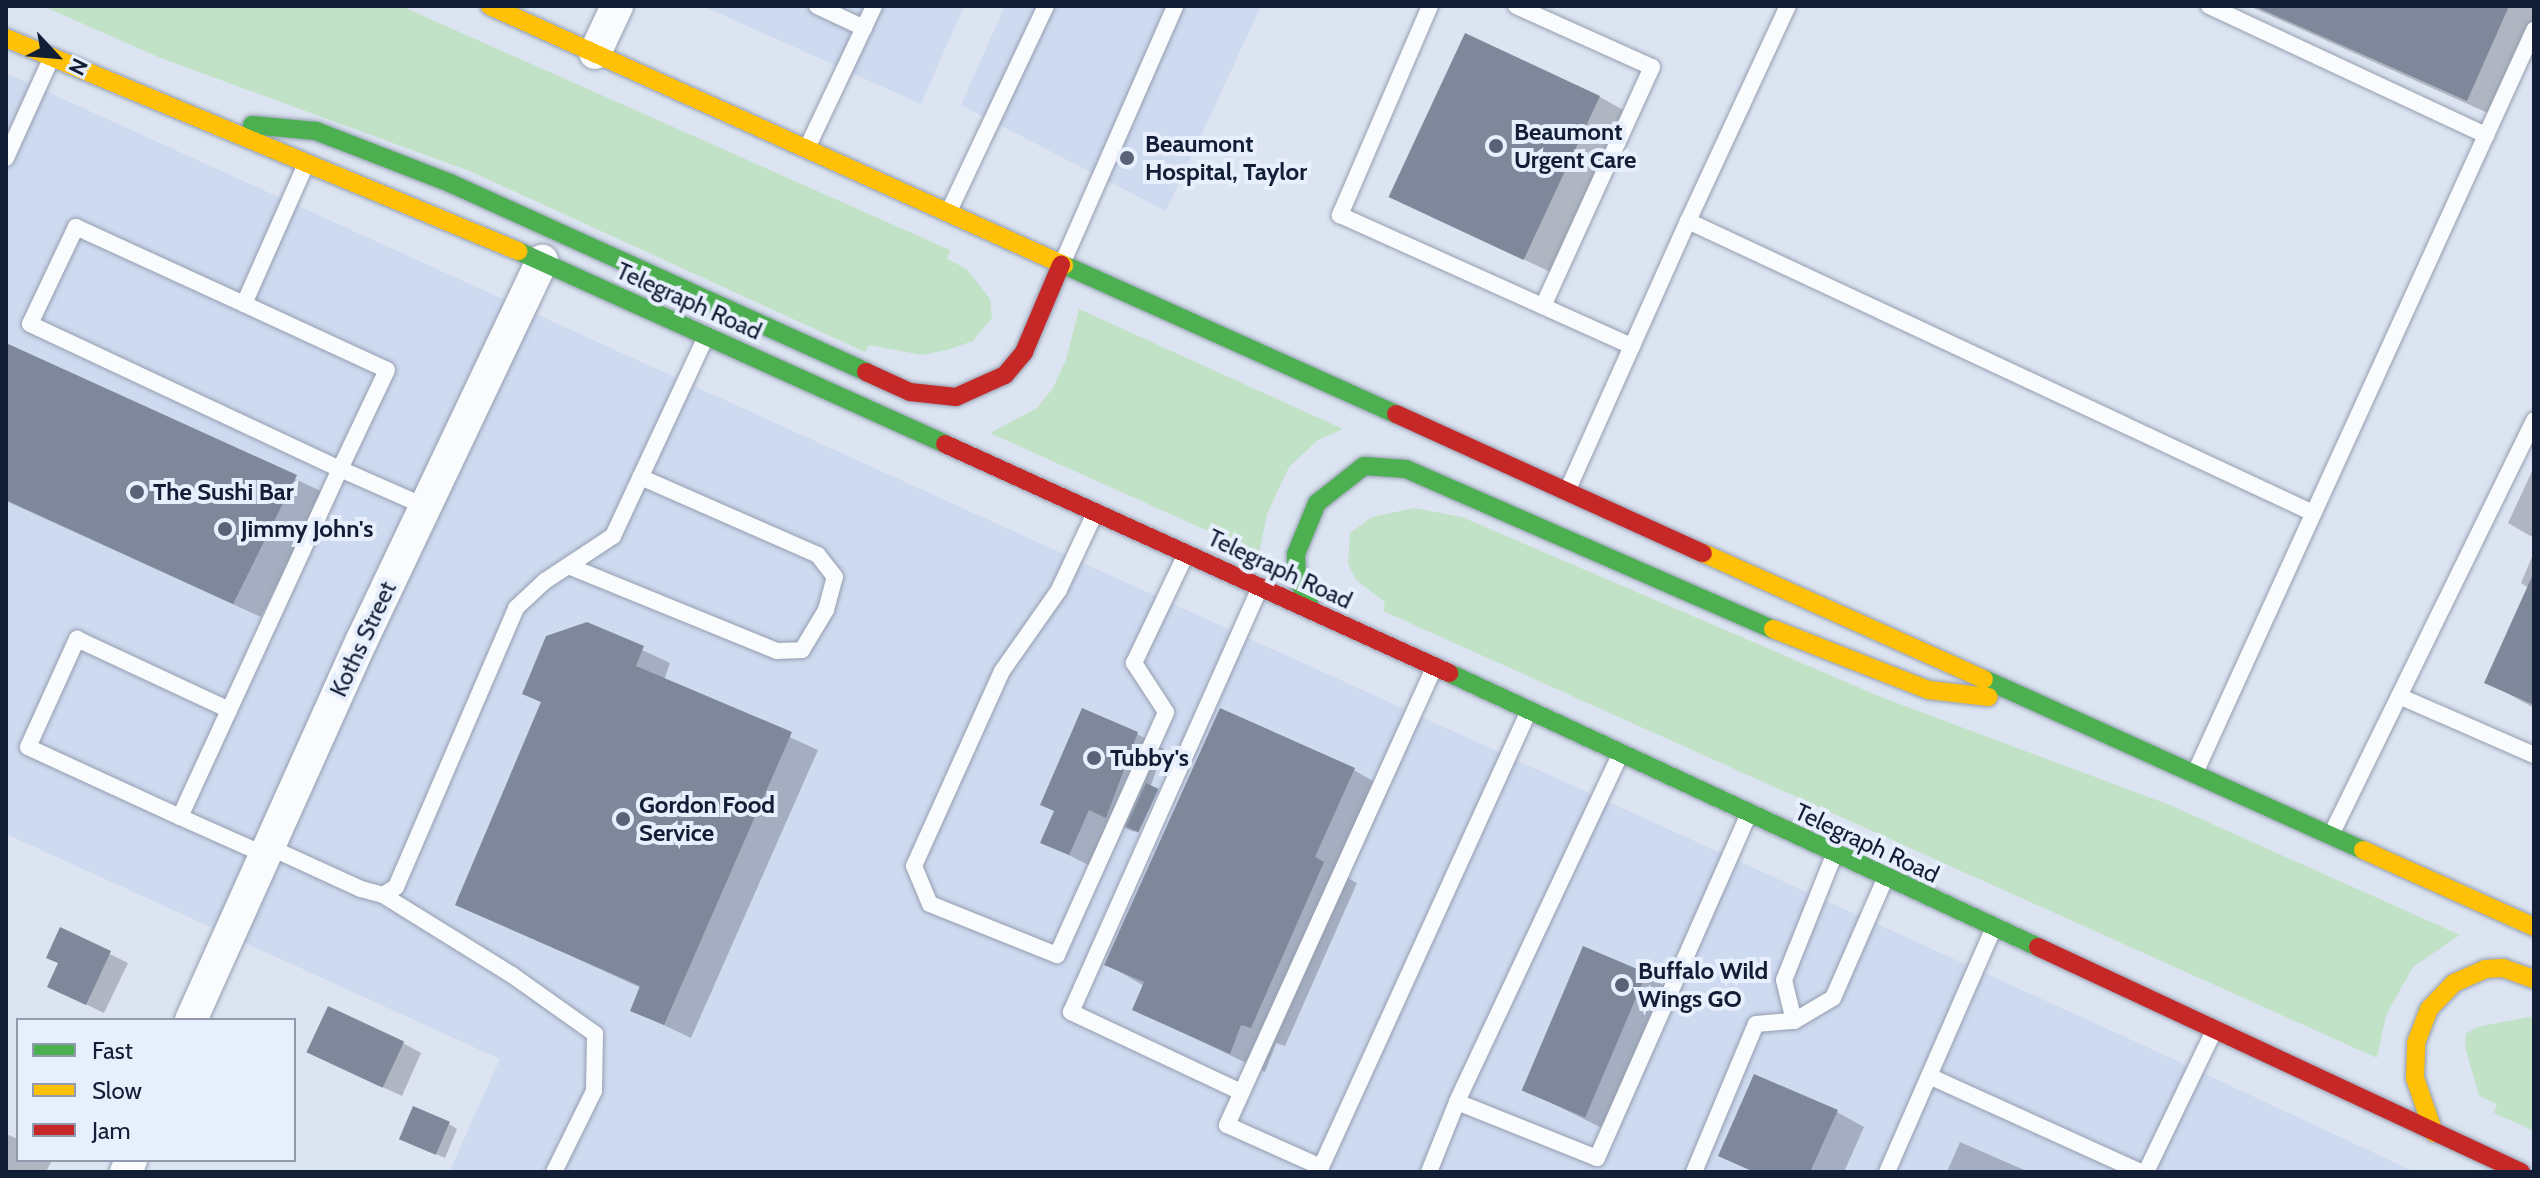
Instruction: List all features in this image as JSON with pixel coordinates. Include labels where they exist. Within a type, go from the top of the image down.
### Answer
[{"type":"main road","points":[[501,8],[947,214],[2534,927]]},
{"type":"main road","name":"Telegraph Road","points":[[6,38],[542,261],[707,335],[1311,609],[1834,855],[2521,1172]]},
{"type":"main road","points":[[208,121],[316,131],[405,165],[910,392],[956,397],[1005,375],[1024,352],[1061,265]]},
{"type":"main road","points":[[1311,609],[1297,576],[1296,554],[1317,503],[1364,466],[1406,469],[1862,668],[1929,690],[2032,702]]},
{"type":"main road","points":[[2434,1133],[2415,1078],[2416,1043],[2429,1009],[2454,983],[2485,969],[2503,968],[2534,979]]},
{"type":"street","points":[[595,53],[617,6]]},
{"type":"street","name":"Koths Street","points":[[192,1018],[265,850],[542,261]]},
{"type":"lane","points":[[817,6],[864,28]]},
{"type":"lane","points":[[806,150],[874,6]]},
{"type":"lane","points":[[947,214],[1046,6]]},
{"type":"lane","points":[[1061,265],[1175,6]]},
{"type":"lane","points":[[1430,6],[1340,215],[1632,346]]},
{"type":"lane","points":[[1516,6],[1652,67],[1543,306]]},
{"type":"lane","points":[[1566,493],[1788,6]]},
{"type":"lane","points":[[2209,6],[2486,135]]},
{"type":"lane","points":[[2194,775],[2534,30]]},
{"type":"lane","points":[[6,158],[52,57]]},
{"type":"lane","points":[[244,304],[306,162]]},
{"type":"lane","points":[[1688,221],[2313,513]]},
{"type":"lane","points":[[180,817],[340,469],[387,370],[76,227],[30,324],[340,469],[426,507]]},
{"type":"lane","points":[[383,895],[396,887],[516,608],[545,581],[571,567],[613,536],[707,335]]},
{"type":"lane","points":[[2331,836],[2534,420]]},
{"type":"lane","points":[[571,567],[777,651],[802,650],[826,610],[835,577],[818,555],[640,477]]},
{"type":"lane","points":[[1095,511],[1059,590],[1002,671],[914,866],[930,904],[1057,955],[1166,712],[1134,663],[1186,553]]},
{"type":"lane","points":[[1241,1092],[1071,1012],[1261,586]]},
{"type":"lane","points":[[229,710],[77,639],[28,747],[180,817],[383,895],[512,975],[595,1034],[594,1091],[554,1172]]},
{"type":"lane","points":[[1434,667],[1227,1125],[1321,1167],[1529,711]]},
{"type":"lane","points":[[2399,696],[2534,755]]},
{"type":"lane","points":[[1429,1172],[1457,1102],[1621,754]]},
{"type":"lane","points":[[1457,1102],[1601,1165],[1749,814]]},
{"type":"lane","points":[[1794,1021],[1784,980],[1834,855]]},
{"type":"lane","points":[[1694,1172],[1756,1024],[1794,1021],[1833,998],[1885,878]]},
{"type":"lane","points":[[1887,1172],[1993,927]]},
{"type":"lane","points":[[1929,1076],[2143,1172],[2214,1030]]},
{"type":"shaded area","points":[[703,6],[964,6],[921,104]]},
{"type":"shaded area","name":"Beaumont Hospital, Taylor","points":[[1005,6],[1261,6],[1166,211],[961,105]]},
{"type":"shaded area","points":[[6,73],[2145,1046],[2415,1172],[449,1172],[500,1059],[6,834]]},
{"type":"green space","points":[[43,6],[401,6],[950,250],[947,259],[967,269],[990,299],[992,318],[973,341],[947,350],[922,355],[869,345],[865,352],[472,172],[158,57]]},
{"type":"green space","points":[[1079,309],[1343,429],[1318,440],[1289,467],[1267,514],[1259,554],[990,433],[1037,408],[1053,388],[1066,360]]},
{"type":"green space","points":[[1414,508],[1462,517],[1881,697],[2170,805],[2460,935],[2413,967],[2386,1015],[2377,1058],[1383,611],[1385,602],[1357,581],[1348,564],[1350,533],[1372,517]]},
{"type":"green space","points":[[2534,1016],[2534,1131],[2494,1113],[2497,1104],[2479,1096],[2465,1047],[2466,1034],[2477,1027]]},
{"type":"building","points":[[2254,6],[2509,6],[2467,101]]},
{"type":"building","name":"Beaumont Urgent Care","points":[[1465,33],[1600,96],[1524,260],[1389,197]]},
{"type":"building","points":[[6,343],[297,475],[233,604],[6,500]]},
{"type":"building","points":[[2534,572],[2534,705],[2484,683]]},
{"type":"building","name":"Gordon Food Service","points":[[587,622],[644,646],[636,666],[792,732],[664,1025],[630,1011],[640,986],[455,905],[541,702],[522,694],[546,636]]},
{"type":"building","points":[[1082,708],[1138,732],[1106,818],[1089,810],[1069,855],[1040,843],[1054,811],[1040,805]]},
{"type":"building","points":[[1220,708],[1355,768],[1315,857],[1324,862],[1251,1028],[1241,1025],[1230,1054],[1132,1010],[1144,982],[1104,965]]},
{"type":"building","points":[[1146,783],[1159,789],[1138,832],[1126,827]]},
{"type":"building","points":[[60,927],[111,951],[86,1005],[47,987],[58,963],[46,958]]},
{"type":"building","points":[[1583,946],[1647,973],[1585,1117],[1522,1091]]},
{"type":"building","points":[[328,1006],[404,1041],[383,1088],[306,1052]]},
{"type":"building","points":[[1754,1074],[1838,1110],[1810,1172],[1754,1172],[1718,1156]]},
{"type":"building","points":[[413,1106],[450,1122],[436,1155],[399,1139]]},
{"type":"traffic: fast","points":[[252,125],[316,131],[450,183],[866,372]]},
{"type":"traffic: fast","points":[[518,251],[945,444]]},
{"type":"traffic: fast","points":[[1064,265],[1396,414]]},
{"type":"traffic: fast","points":[[1311,609],[1297,576],[1296,554],[1317,503],[1364,466],[1406,469],[1773,629]]},
{"type":"traffic: fast","points":[[1449,673],[2038,947]]},
{"type":"traffic: fast","points":[[1984,679],[2363,850]]},
{"type":"traffic: slow","points":[[490,6],[1064,265]]},
{"type":"traffic: slow","points":[[6,38],[518,251]]},
{"type":"traffic: slow","points":[[1703,553],[1984,679]]},
{"type":"traffic: slow","points":[[1773,629],[1929,690],[1989,697]]},
{"type":"traffic: slow","points":[[2363,850],[2534,927]]},
{"type":"traffic: slow","points":[[2434,1133],[2415,1078],[2416,1043],[2429,1009],[2454,983],[2485,969],[2503,968],[2534,979]]},
{"type":"traffic: jam","points":[[866,372],[910,392],[956,397],[1005,375],[1024,352],[1061,265]]},
{"type":"traffic: jam","points":[[1396,414],[1703,553]]},
{"type":"traffic: jam","points":[[945,444],[1449,673]]},
{"type":"traffic: jam","points":[[2038,947],[2521,1172]]},
{"type":"place","name":"Beaumont Urgent Care","points":[[1496,146]]},
{"type":"place","name":"Beaumont Hospital, Taylor","points":[[1127,158]]},
{"type":"place","name":"The Sushi Bar","points":[[137,492]]},
{"type":"place","name":"Jimmy John's","points":[[225,529]]},
{"type":"place","name":"Tubby's","points":[[1094,758]]},
{"type":"place","name":"Gordon Food Service","points":[[623,819]]},
{"type":"place","name":"Buffalo Wild Wings GO","points":[[1622,985]]}]
